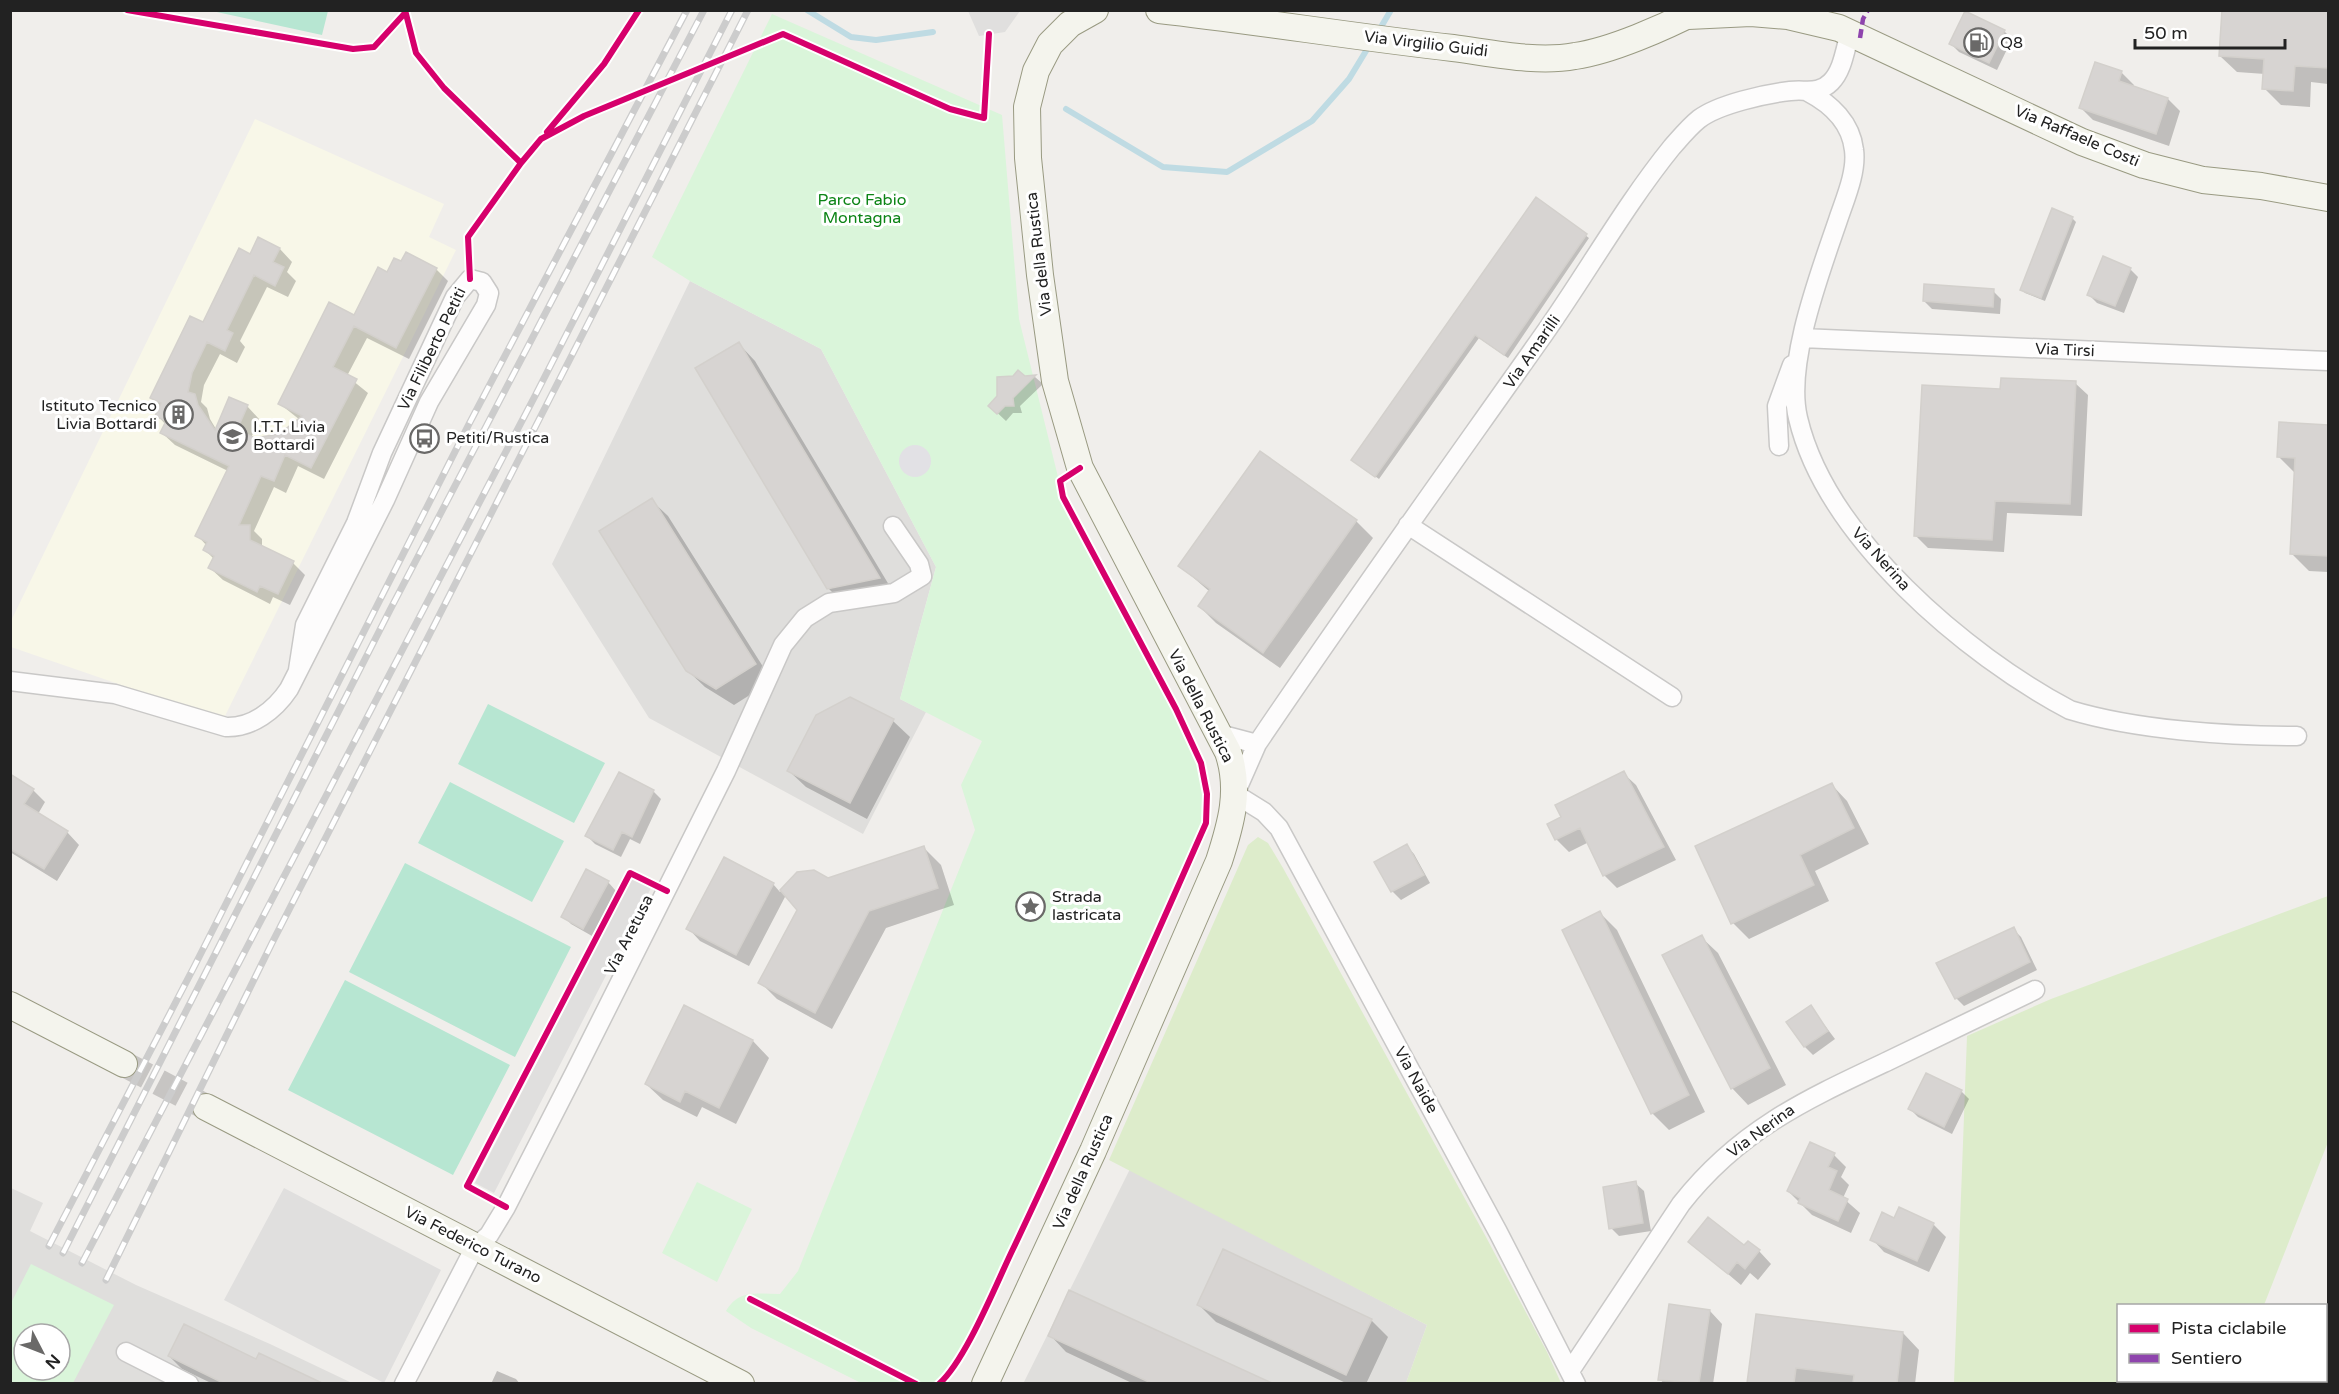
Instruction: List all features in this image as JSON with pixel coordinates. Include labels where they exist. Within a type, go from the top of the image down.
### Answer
[{"type":"street","name":"Via della Rustica","points":[[985,1383],[1093,1151],[1219,861],[1231,822],[1235,794],[1232,764],[1219,734],[1080,468],[1055,381],[1034,217],[1027,107],[1036,71],[1050,44],[1070,24],[1095,10]]},
{"type":"street","name":"Via Virgilio Guidi","points":[[1159,10],[1517,56],[1575,57],[1611,46],[1693,13],[1771,12]]},
{"type":"street","name":"Via Raffaele Costi","points":[[1771,12],[1837,24],[2082,142],[2145,165],[2203,180],[2261,186],[2328,198]]},
{"type":"street","points":[[1837,24],[1838,72]]},
{"type":"street","name":"Via Amarilli","points":[[1235,794],[1257,744],[1408,525],[1587,273],[1640,191],[1679,140],[1700,118],[1710,113],[1758,97],[1791,91],[1808,92],[1824,87],[1838,72]]},
{"type":"street","name":"Via Nerina","points":[[1838,72],[1836,96],[1853,145],[1855,159],[1799,347],[1795,385],[1797,417],[1821,477],[1844,517],[1916,597],[1975,650],[2054,701],[2086,715],[2241,736],[2297,736]]},
{"type":"street","name":"Via Nerina","points":[[1808,92],[1827,103],[1844,122]]},
{"type":"street","name":"Via Filiberto Petiti","points":[[10,681],[116,694],[220,726],[234,728],[258,719],[273,708],[289,689],[385,500],[429,402],[486,305],[489,293],[482,282],[470,279],[455,297],[382,453],[356,523],[305,625],[298,670]]},
{"type":"street","points":[[1779,446],[1777,406],[1785,379],[1799,347]]},
{"type":"street","name":"Via Tirsi","points":[[1799,347],[2328,361]]},
{"type":"street","points":[[1408,525],[1598,652],[1672,697]]},
{"type":"street","name":"Via Aretusa","points":[[405,1383],[475,1247],[489,1234],[506,1207],[726,771],[783,645],[806,618],[829,603],[894,593],[922,576],[919,564],[893,526]]},
{"type":"street","points":[[1219,734],[1257,744]]},
{"type":"street","name":"Via Naide","points":[[1235,794],[1264,812],[1279,828],[1498,1232],[1573,1377]]},
{"type":"street","name":"Via Nerina","points":[[1573,1377],[1681,1204],[1702,1179],[1744,1140],[1798,1103],[2036,990]]},
{"type":"street","points":[[10,1005],[124,1064]]},
{"type":"street","name":"Via Federico Turano","points":[[206,1107],[741,1383]]},
{"type":"street","points":[[126,1353],[189,1383]]},
{"type":"shaded area","points":[[968,11],[1020,11],[1005,32],[979,36]]},
{"type":"shaded area","name":"I.T.T. Livia Bottardi","points":[[255,119],[444,204],[429,237],[456,250],[223,720],[11,647],[10,623]]},
{"type":"shaded area","points":[[690,281],[821,349],[936,567],[900,699],[926,712],[863,834],[649,718],[552,564]]},
{"type":"shaded area","points":[[915,445],[927,449],[931,461],[927,473],[915,477],[903,473],[899,461],[903,449]]},
{"type":"shaded area","points":[[632,878],[651,888],[494,1193],[475,1183]]},
{"type":"shaded area","points":[[1130,1169],[1427,1325],[1406,1383],[1023,1384]]},
{"type":"shaded area","points":[[11,1188],[43,1203],[30,1231],[136,1285],[352,1383],[11,1384]]},
{"type":"shaded area","points":[[284,1188],[441,1270],[384,1383],[224,1300]]},
{"type":"green space","points":[[328,10],[322,35],[212,11]]},
{"type":"green space","name":"Parco Fabio Montagna","points":[[772,14],[1002,115],[1019,319],[1063,497],[1176,709],[1201,763],[1207,794],[1206,823],[1093,1077],[986,1309],[964,1350],[940,1383],[861,1383],[751,1328],[726,1311],[737,1299],[749,1294],[780,1294],[798,1271],[975,830],[961,785],[982,741],[900,699],[936,567],[821,349],[690,281],[652,257]]},
{"type":"green space","points":[[488,704],[605,763],[574,823],[458,764]]},
{"type":"green space","points":[[450,782],[564,841],[532,902],[418,843]]},
{"type":"green space","points":[[1258,837],[1268,843],[1283,868],[1486,1237],[1561,1383],[1406,1383],[1427,1325],[1109,1160],[1248,845]]},
{"type":"green space","points":[[405,863],[571,947],[515,1057],[349,972]]},
{"type":"green space","points":[[2328,896],[2328,1142],[2264,1304],[2117,1304],[2117,1382],[2236,1383],[1954,1383],[1967,1036],[2051,999]]},
{"type":"green space","points":[[345,980],[510,1065],[453,1175],[288,1090]]},
{"type":"green space","points":[[697,1182],[752,1209],[717,1282],[662,1253]]},
{"type":"green space","points":[[31,1264],[114,1305],[73,1383],[11,1383],[11,1303]]},
{"type":"building","points":[[2222,10],[2328,10],[2328,68],[2295,66],[2293,91],[2262,89],[2264,59],[2219,56]]},
{"type":"building","points":[[1965,11],[2005,30],[1989,63],[1949,44]]},
{"type":"building","points":[[2095,62],[2122,71],[2119,81],[2168,98],[2156,134],[2079,108]]},
{"type":"building","points":[[1536,197],[1587,234],[1504,355],[1475,335],[1375,477],[1351,460]]},
{"type":"building","points":[[2052,208],[2073,217],[2041,298],[2020,290]]},
{"type":"building","name":"Istituto Tecnico Livia Bottardi","points":[[258,237],[280,248],[273,262],[284,267],[275,286],[254,275],[227,330],[233,333],[225,351],[207,342],[192,373],[188,392],[195,394],[198,405],[215,430],[229,397],[248,405],[237,430],[255,438],[279,434],[302,416],[278,404],[329,302],[354,315],[378,267],[387,272],[394,258],[401,261],[406,252],[437,268],[396,348],[354,326],[333,367],[357,379],[311,468],[285,455],[274,481],[261,476],[239,525],[250,525],[250,540],[294,561],[278,594],[260,586],[257,592],[208,568],[214,556],[203,550],[207,542],[195,536],[229,466],[160,433],[166,421],[155,416],[161,403],[150,398],[190,316],[203,322],[239,248],[250,254]]},
{"type":"building","points":[[2103,256],[2131,268],[2115,306],[2087,295]]},
{"type":"building","points":[[1924,284],[1994,289],[1993,307],[1923,301]]},
{"type":"building","points":[[739,342],[880,578],[827,589],[695,368]]},
{"type":"building","points":[[1018,370],[1025,376],[1036,375],[1013,398],[1014,406],[1005,406],[997,414],[988,406],[997,396],[997,377],[1013,376]]},
{"type":"building","points":[[2001,378],[2076,381],[2070,504],[1995,501],[1992,540],[1914,536],[1922,385],[2000,389]]},
{"type":"building","points":[[2279,422],[2328,425],[2328,556],[2290,554],[2295,458],[2277,457]]},
{"type":"building","points":[[1260,451],[1357,520],[1263,653],[1198,606],[1210,589],[1178,566]]},
{"type":"building","points":[[652,498],[756,664],[716,689],[686,671],[599,531]]},
{"type":"building","points":[[850,697],[894,719],[850,803],[787,771],[816,715]]},
{"type":"building","points":[[1624,771],[1664,847],[1603,876],[1580,828],[1555,840],[1547,824],[1561,817],[1555,805]]},
{"type":"building","points":[[619,772],[654,790],[632,837],[622,832],[613,850],[585,836]]},
{"type":"building","points":[[10,774],[34,789],[24,804],[68,831],[44,869],[10,849]]},
{"type":"building","points":[[1832,783],[1854,828],[1800,855],[1814,885],[1731,924],[1695,846]]},
{"type":"building","points":[[1407,844],[1424,875],[1391,892],[1374,862]]},
{"type":"building","points":[[924,846],[938,888],[869,911],[815,1013],[758,983],[797,910],[780,890],[797,872],[814,870],[828,878]]},
{"type":"building","points":[[724,857],[774,883],[736,955],[686,929]]},
{"type":"building","points":[[586,869],[609,881],[583,929],[561,917]]},
{"type":"building","points":[[1600,911],[1689,1095],[1651,1114],[1562,930]]},
{"type":"building","points":[[2014,927],[2030,962],[1955,999],[1936,963]]},
{"type":"building","points":[[1702,935],[1770,1068],[1731,1089],[1662,955]]},
{"type":"building","points":[[684,1005],[753,1040],[719,1108],[685,1091],[680,1102],[645,1084]]},
{"type":"building","points":[[1811,1005],[1828,1031],[1804,1047],[1786,1022]]},
{"type":"building","points":[[1926,1073],[1962,1090],[1944,1127],[1908,1109]]},
{"type":"building","points":[[1810,1142],[1835,1153],[1828,1167],[1837,1171],[1829,1190],[1848,1199],[1838,1221],[1798,1203],[1800,1198],[1787,1191]]},
{"type":"building","points":[[1636,1181],[1643,1223],[1609,1229],[1603,1187]]},
{"type":"building","points":[[1899,1207],[1934,1223],[1917,1261],[1870,1240],[1882,1212],[1894,1218]]},
{"type":"building","points":[[1708,1217],[1744,1245],[1748,1241],[1760,1250],[1745,1269],[1737,1262],[1728,1274],[1688,1242]]},
{"type":"building","points":[[1223,1249],[1372,1319],[1346,1375],[1197,1305]]},
{"type":"building","points":[[1069,1290],[1272,1383],[1151,1383],[1048,1336]]},
{"type":"building","points":[[1669,1304],[1710,1310],[1699,1383],[1658,1380]]},
{"type":"building","points":[[1756,1314],[1903,1332],[1897,1383],[1853,1383],[1854,1375],[1796,1368],[1794,1383],[1747,1383]]},
{"type":"building","points":[[184,1324],[256,1359],[259,1353],[322,1383],[223,1383],[168,1356]]},
{"type":"waterway","points":[[807,10],[851,37],[876,40],[933,32]]},
{"type":"waterway","points":[[1378,32],[1391,10]]},
{"type":"waterway","points":[[1066,109],[1163,167],[1227,172],[1312,121],[1349,79],[1369,46]]},
{"type":"tunnel","points":[[124,1064],[206,1107]]},
{"type":"railway","points":[[49,1246],[194,967],[469,424],[687,10]]},
{"type":"railway","points":[[63,1253],[390,610],[704,10]]},
{"type":"railway","points":[[82,1263],[536,394],[732,10]]},
{"type":"railway","points":[[106,1280],[272,943],[748,10]]},
{"type":"marked path","points":[[1860,38],[1863,19],[1868,10]]},
{"type":"cycle path","points":[[127,10],[353,49],[374,47],[405,13]]},
{"type":"cycle path","points":[[405,10],[416,53],[444,88],[521,163],[541,139],[584,116],[783,34],[950,109],[984,118],[989,34]]},
{"type":"cycle path","points":[[547,132],[604,64],[639,10]]},
{"type":"cycle path","points":[[470,279],[468,237],[521,163]]},
{"type":"cycle path","points":[[939,1384],[960,1358],[989,1301],[1087,1090],[1206,823],[1207,794],[1201,763],[1176,709],[1063,497],[1060,481],[1080,468]]},
{"type":"cycle path","points":[[506,1207],[467,1186],[630,873],[667,891]]},
{"type":"cycle path","points":[[750,1299],[916,1384]]},
{"type":"place","name":"Q8","points":[[1979,43]]},
{"type":"place","name":"Istituto Tecnico Livia Bottardi","points":[[178,415]]},
{"type":"place","name":"I.T.T. Livia Bottardi","points":[[232,436]]},
{"type":"place","name":"Petiti/Rustica","points":[[425,438]]},
{"type":"place","name":"Strada lastricata","points":[[1031,906]]}]
